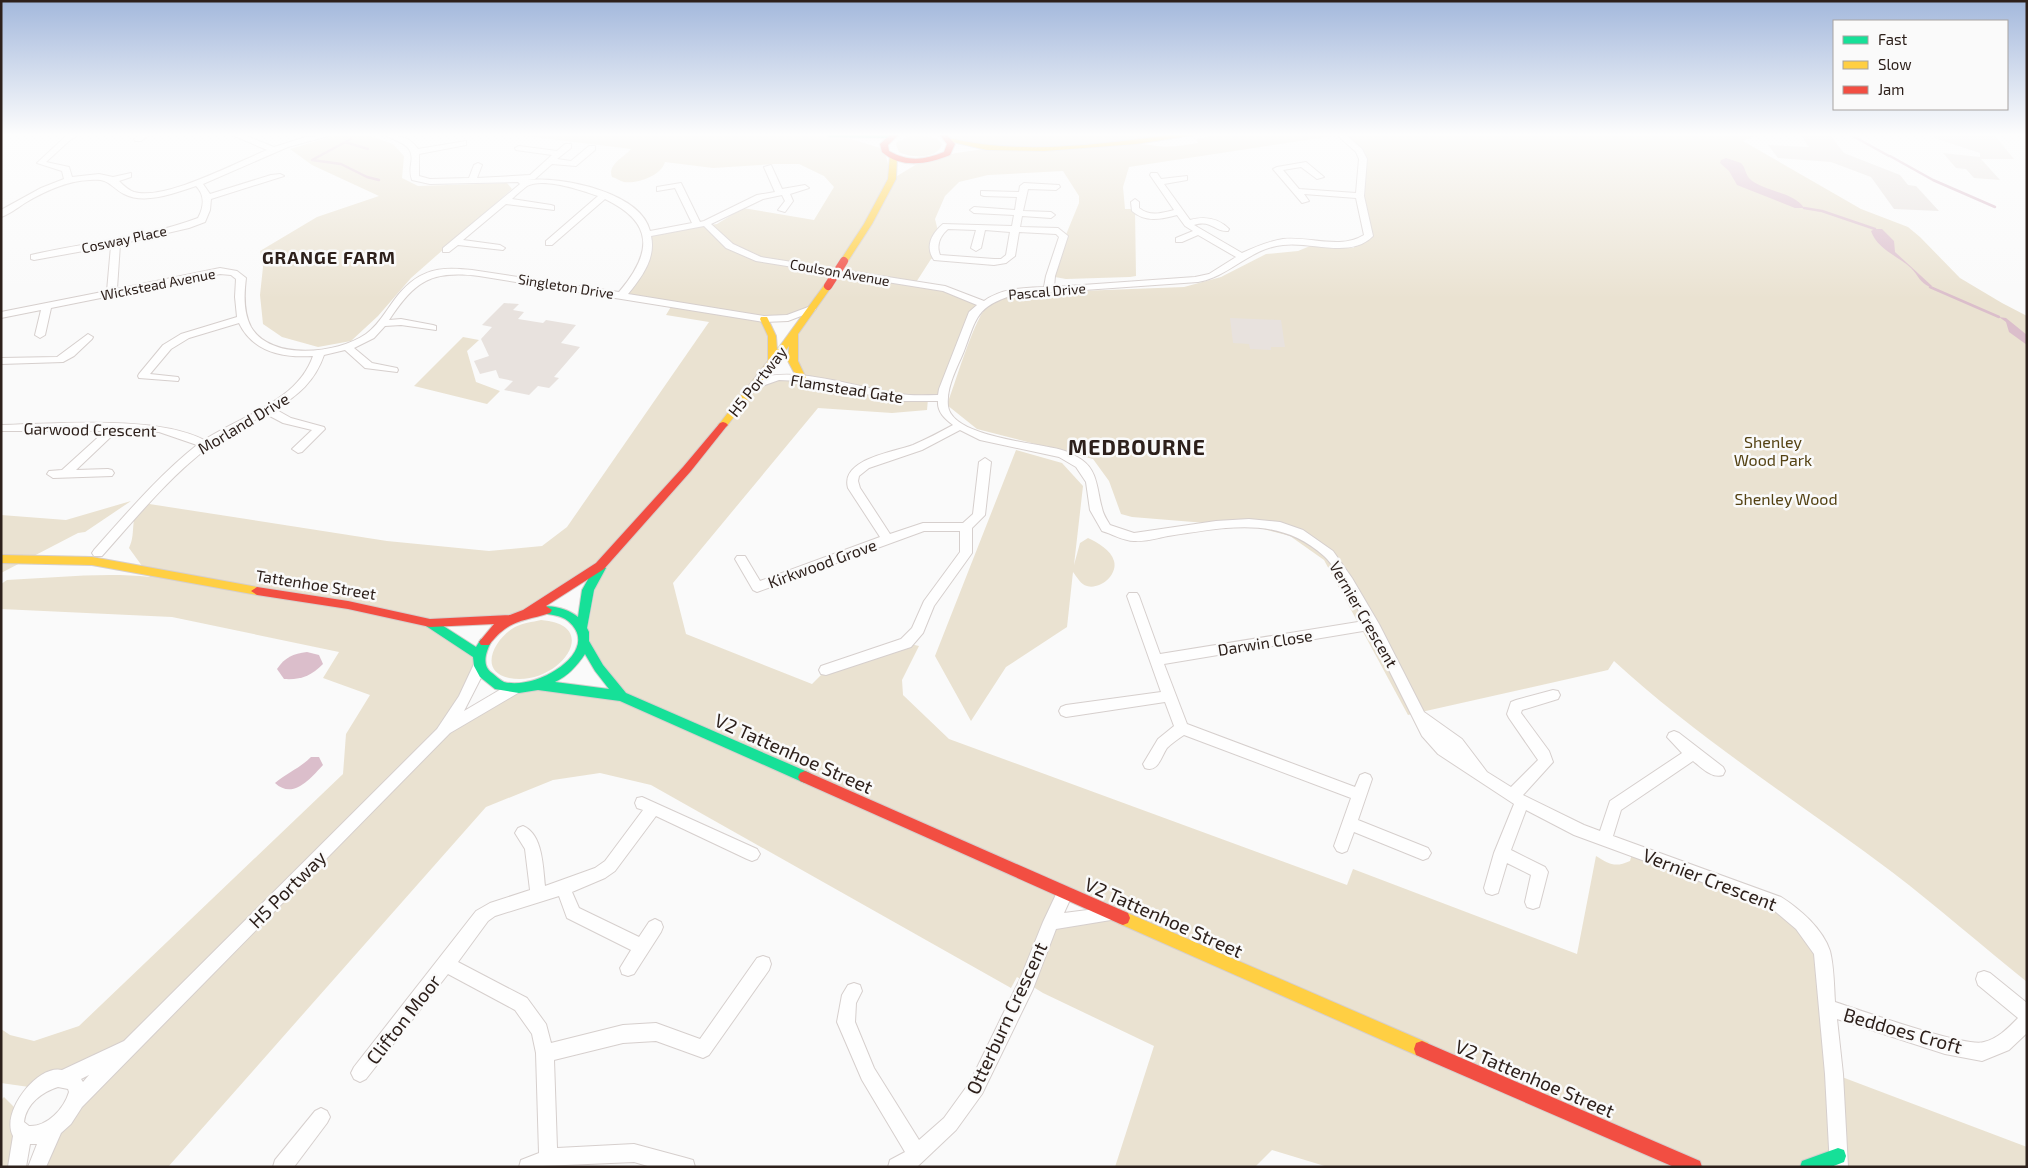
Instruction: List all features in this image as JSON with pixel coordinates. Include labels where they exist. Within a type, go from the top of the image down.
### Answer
[{"type":"street","points":[[1,214],[44,190]]},
{"type":"street","points":[[124,190],[144,196],[176,190]]},
{"type":"street","points":[[204,190],[207,198],[236,190]]},
{"type":"street","points":[[446,250],[518,190]]},
{"type":"street","points":[[589,190],[605,194],[628,207],[648,234],[647,256],[644,265],[622,295]]},
{"type":"street","name":"Coulson Avenue","points":[[684,190],[689,205],[702,224],[724,244],[739,253],[759,259],[945,289],[983,304]]},
{"type":"street","points":[[648,234],[702,224],[722,218],[760,197],[796,190]]},
{"type":"street","name":"H5 Portway","points":[[582,626],[588,590],[600,566],[687,469],[794,334],[868,224],[886,190]]},
{"type":"street","points":[[1023,190],[1014,228],[1010,256],[1004,261],[943,259],[937,258],[933,254],[938,231],[946,226],[1014,228],[1058,231],[1064,236],[1063,246],[1049,276],[1049,290]]},
{"type":"street","points":[[1164,190],[1188,224],[1242,257]]},
{"type":"street","name":"Pascal Drive","points":[[983,304],[1012,292],[1186,281],[1211,277],[1242,257],[1263,247],[1282,242],[1302,241],[1336,245],[1353,244],[1363,241],[1369,236],[1360,196],[1360,190]]},
{"type":"street","points":[[1297,191],[1360,196]]},
{"type":"street","points":[[1297,191],[1306,201]]},
{"type":"street","points":[[782,192],[789,201],[782,210]]},
{"type":"street","points":[[984,193],[1021,195]]},
{"type":"street","points":[[549,243],[605,194]]},
{"type":"street","name":"Cosway Place","points":[[34,257],[116,242],[186,226],[202,220],[207,211],[207,198]]},
{"type":"street","points":[[504,201],[551,208]]},
{"type":"street","points":[[1135,202],[1135,210],[1148,218],[1179,212]]},
{"type":"street","points":[[974,210],[1050,215]]},
{"type":"street","points":[[1188,224],[1199,219],[1210,220],[1225,229]]},
{"type":"street","points":[[976,248],[981,227]]},
{"type":"street","points":[[1179,240],[1199,232]]},
{"type":"street","points":[[112,293],[116,242]]},
{"type":"street","points":[[457,242],[500,248]]},
{"type":"street","points":[[939,270],[943,259]]},
{"type":"street","name":"Wickstead Avenue","points":[[1,315],[220,271],[234,273],[241,278],[238,298],[242,319],[247,330],[256,341],[274,350],[319,354]]},
{"type":"street","name":"Singleton Drive","points":[[319,354],[347,347],[366,339],[383,323],[396,302],[412,285],[427,276],[443,271],[462,271],[764,319],[788,318],[811,309]]},
{"type":"street","points":[[942,398],[974,312],[983,304]]},
{"type":"street","points":[[40,335],[47,305]]},
{"type":"street","points":[[174,379],[143,376],[167,347],[185,336],[242,319]]},
{"type":"street","points":[[764,319],[772,336],[773,361]]},
{"type":"street","points":[[383,323],[401,322],[432,328]]},
{"type":"street","points":[[794,334],[793,361],[801,378]]},
{"type":"street","points":[[1,361],[59,360],[70,354],[88,337]]},
{"type":"street","points":[[347,347],[369,366],[392,370]]},
{"type":"street","name":"Morland Drive","points":[[98,553],[179,465],[204,445],[291,394],[307,380],[317,363],[319,354]]},
{"type":"street","name":"Flamstead Gate","points":[[754,386],[778,377],[801,378],[901,398],[942,398]]},
{"type":"street","name":"Vernier Crescent","points":[[942,398],[943,407],[947,415],[960,426],[984,438],[1062,454],[1080,464],[1092,482],[1096,510],[1106,528],[1134,537],[1216,525],[1249,523],[1280,526],[1298,532],[1330,554],[1348,581],[1373,624],[1427,732],[1443,750],[1517,799],[1580,830],[1783,907],[1812,935],[1822,952],[1839,1161]]},
{"type":"street","points":[[266,409],[287,421],[320,429],[298,449]]},
{"type":"street","name":"Garwood Crescent","points":[[3,428],[12,418]]},
{"type":"street","name":"Kirkwood Grove","points":[[887,540],[854,488],[852,481],[854,474],[865,465],[918,447],[960,426]]},
{"type":"street","name":"Garwood Crescent","points":[[3,428],[160,429],[199,441],[204,445]]},
{"type":"street","points":[[66,474],[114,428]]},
{"type":"street","points":[[826,670],[906,643],[918,630],[928,604],[966,553],[966,527],[979,515],[985,462]]},
{"type":"street","points":[[52,474],[108,473]]},
{"type":"street","name":"Kirkwood Grove","points":[[741,559],[757,587],[922,527],[966,527]]},
{"type":"street","name":"Tattenhoe Street","points":[[2,558],[98,553],[153,565],[197,581]]},
{"type":"street","name":"Tattenhoe Street","points":[[2,558],[92,561],[392,614],[430,623],[511,619]]},
{"type":"street","name":"H5 Portway","points":[[528,612],[600,566]]},
{"type":"street","points":[[1133,596],[1182,728],[1359,795]]},
{"type":"street","points":[[546,610],[561,612],[574,617],[582,626],[585,634],[584,644],[579,656],[570,668],[556,678],[539,685],[513,689],[497,686],[485,678],[479,661],[489,635],[511,619],[528,612],[546,610]]},
{"type":"street","name":"Tattenhoe Street","points":[[430,623],[479,661]]},
{"type":"street","name":"Darwin Close","points":[[1156,660],[1373,624]]},
{"type":"street","name":"V2 Tattenhoe Street","points":[[584,644],[599,668],[622,696]]},
{"type":"street","name":"H5 Portway","points":[[77,1100],[438,736],[465,699],[479,661]]},
{"type":"street","name":"V2 Tattenhoe Street","points":[[539,685],[622,696],[1065,893],[1378,1030],[1536,1096],[1694,1167]]},
{"type":"street","name":"H5 Portway","points":[[438,736],[476,710],[513,689]]},
{"type":"street","points":[[1492,888],[1517,799],[1546,762],[1544,756],[1514,714],[1516,706],[1553,695]]},
{"type":"street","points":[[1066,711],[1169,696]]},
{"type":"street","points":[[1150,764],[1163,743],[1182,728]]},
{"type":"street","points":[[1674,737],[1718,771]]},
{"type":"street","points":[[1605,839],[1615,806],[1693,753]]},
{"type":"street","points":[[1342,846],[1365,779]]},
{"type":"street","name":"Clifton Moor","points":[[360,1073],[482,916],[490,910],[563,888],[600,873],[610,866],[648,806],[752,854]]},
{"type":"street","points":[[1350,823],[1423,853]]},
{"type":"street","points":[[523,833],[532,847],[539,895]]},
{"type":"street","points":[[1502,854],[1540,872],[1533,902]]},
{"type":"street","points":[[563,888],[573,912],[642,947]]},
{"type":"street","name":"Otterburn Crescent","points":[[897,1167],[917,1154],[950,1124],[976,1088],[1027,983],[1051,922],[1065,893]]},
{"type":"street","name":"Otterburn Crescent","points":[[1051,922],[1114,914]]},
{"type":"street","points":[[628,968],[656,927]]},
{"type":"street","name":"Clifton Moor","points":[[446,964],[521,1004],[540,1030],[545,1053],[548,1158]]},
{"type":"street","points":[[545,1053],[623,1034],[656,1032],[703,1049],[763,964]]},
{"type":"street","points":[[1984,979],[2027,1014]]},
{"type":"street","points":[[854,991],[848,1001],[846,1022],[868,1074],[917,1154]]},
{"type":"street","name":"Beddoes Croft","points":[[1828,1008],[1945,1045],[1982,1052],[2003,1044],[2027,1021]]},
{"type":"street","name":"H5 Portway","points":[[65,1078],[132,1044]]},
{"type":"street","points":[[65,1078],[77,1084],[79,1092],[77,1100],[65,1119],[37,1135],[22,1134],[17,1130],[15,1118],[22,1102],[36,1088],[46,1082],[65,1078]]},
{"type":"street","points":[[282,1167],[321,1117]]},
{"type":"street","points":[[37,1167],[54,1127]]},
{"type":"street","points":[[18,1167],[22,1134]]},
{"type":"street","points":[[528,1167],[548,1158],[634,1153],[682,1166]]},
{"type":"street","points":[[1808,1167],[1839,1161]]},
{"type":"green space","points":[[365,190],[511,190],[411,278],[378,316],[351,341],[318,347],[282,337],[263,324],[260,295],[263,267],[260,251],[317,217],[379,196]]},
{"type":"green space","points":[[832,190],[951,190],[945,196],[935,219],[938,231],[935,257],[931,259],[915,284],[945,289],[983,304],[978,308],[942,398],[928,399],[927,410],[892,413],[818,408],[673,583],[686,634],[812,684],[826,670],[906,643],[919,646],[902,680],[903,695],[949,739],[1347,885],[1353,869],[1577,954],[1596,856],[1616,865],[1630,861],[1633,850],[1775,902],[1812,935],[1834,1074],[2027,1147],[2027,1167],[1839,1167],[1838,1156],[1808,1167],[1462,1167],[1460,1165],[1461,1167],[1328,1167],[1272,1150],[1255,1167],[1115,1167],[1154,1046],[1043,993],[1017,977],[1011,988],[651,785],[600,773],[553,780],[486,807],[168,1167],[37,1167],[54,1127],[130,1045],[36,1088],[1,1083],[1,1029],[10,1035],[34,1041],[79,1026],[343,774],[346,734],[370,695],[323,678],[339,652],[172,617],[1,609],[1,584],[7,580],[78,576],[150,577],[129,548],[134,520],[138,509],[143,503],[387,541],[489,551],[542,546],[567,527],[709,322],[666,315],[672,305],[622,295],[638,275],[648,234],[717,224],[743,208],[814,220]],"holes":[[[811,310],[794,334],[801,378],[778,377],[755,385],[773,361],[764,319],[788,318]],[[599,568],[585,644],[621,696],[513,689],[443,731],[479,655],[428,627],[511,619]],[[1065,893],[1112,914],[1051,922]]]},
{"type":"green space","points":[[1075,190],[1123,190],[1125,209],[1135,209],[1136,276],[1066,279],[1049,276],[1079,203],[1079,196]]},
{"type":"green space","name":"Shenley Wood","points":[[1361,190],[1827,190],[1861,209],[1908,227],[1960,278],[2027,316],[2027,982],[1909,885],[1715,744],[1614,661],[1608,670],[1408,715],[1324,560],[1290,536],[1255,527],[1132,517],[1121,514],[1109,481],[1093,459],[977,429],[947,405],[972,335],[984,310],[990,303],[1008,296],[1027,293],[1184,287],[1221,277],[1266,254],[1298,251],[1310,246],[1354,248],[1353,244],[1369,236],[1360,196]]},
{"type":"green space","points":[[463,337],[479,340],[467,351],[476,382],[500,391],[487,404],[414,386]]},
{"type":"green space","points":[[1016,450],[1062,463],[1083,486],[1074,565],[1080,543],[1088,538],[1107,550],[1115,566],[1107,580],[1102,584],[1092,587],[1083,584],[1073,572],[1067,627],[1006,667],[971,721],[935,656]]},
{"type":"green space","points":[[131,501],[85,532],[78,533],[1,573],[1,515],[66,520]]},
{"type":"green space","points":[[541,620],[560,624],[570,633],[572,643],[567,655],[557,665],[543,674],[527,679],[509,678],[499,674],[494,669],[492,654],[501,639],[515,627]]},
{"type":"green space","points":[[4,1097],[17,1110],[17,1167],[1,1167],[1,1100]]},
{"type":"shaded area","points":[[1748,190],[1771,190],[1787,195],[1804,208],[1795,208]]},
{"type":"shaded area","points":[[1882,229],[1894,241],[1895,252],[1932,286],[1930,287],[1924,283],[1911,268],[1878,243],[1871,231]]},
{"type":"shaded area","points":[[1999,317],[2006,318],[2027,335],[2027,345],[2009,332],[2006,322]]},
{"type":"shaded area","points":[[307,652],[319,655],[323,664],[314,672],[305,676],[296,679],[284,679],[277,669],[280,665],[290,657]]},
{"type":"shaded area","points":[[311,757],[319,757],[323,765],[301,786],[288,789],[282,788],[275,783],[302,764]]},
{"type":"building","points":[[1880,190],[1919,190],[1939,211],[1894,209]]},
{"type":"building","points":[[504,303],[519,304],[513,310],[524,312],[518,319],[543,323],[546,320],[576,325],[561,343],[580,347],[554,377],[559,378],[549,388],[538,386],[529,395],[504,390],[513,381],[499,378],[496,370],[480,374],[474,361],[489,356],[481,339],[492,327],[482,325]]},
{"type":"building","points":[[1230,318],[1281,320],[1285,347],[1271,347],[1271,350],[1250,349],[1249,344],[1233,343]]},
{"type":"waterway","points":[[1955,190],[1995,207]]},
{"type":"waterway","points":[[1804,208],[1822,211],[1875,229]]},
{"type":"waterway","points":[[1930,287],[1999,317]]},
{"type":"traffic: fast","points":[[582,626],[588,590],[600,568]]},
{"type":"traffic: fast","points":[[485,642],[481,649],[479,662],[484,674],[500,686],[519,689],[539,685],[558,675],[574,662],[583,647],[583,632],[572,618],[546,610]]},
{"type":"traffic: fast","points":[[430,623],[479,655]]},
{"type":"traffic: fast","points":[[585,644],[599,668],[622,696]]},
{"type":"traffic: fast","points":[[539,685],[622,696],[805,777]]},
{"type":"traffic: fast","points":[[1808,1167],[1838,1156]]},
{"type":"traffic: slow","points":[[844,261],[868,224],[886,190]]},
{"type":"traffic: slow","points":[[723,425],[794,334],[828,286]]},
{"type":"traffic: slow","points":[[764,319],[772,336],[773,361]]},
{"type":"traffic: slow","points":[[794,334],[793,361],[801,378]]},
{"type":"traffic: slow","points":[[1,559],[92,561],[257,591]]},
{"type":"traffic: slow","points":[[1123,918],[1422,1049]]},
{"type":"traffic: jam","points":[[828,286],[844,261]]},
{"type":"traffic: jam","points":[[528,612],[600,566],[687,469],[723,425]]},
{"type":"traffic: jam","points":[[257,591],[348,605],[430,623],[511,619]]},
{"type":"traffic: jam","points":[[485,642],[504,623],[528,613],[546,610]]},
{"type":"traffic: jam","points":[[805,777],[1123,918]]},
{"type":"traffic: jam","points":[[1422,1049],[1694,1167]]},
{"type":"district","name":"GRANGE FARM","points":[[329,257]]},
{"type":"district","name":"MEDBOURNE","points":[[1137,446]]},
{"type":"park label","name":"Shenley Wood Park","points":[[1773,450]]}]
